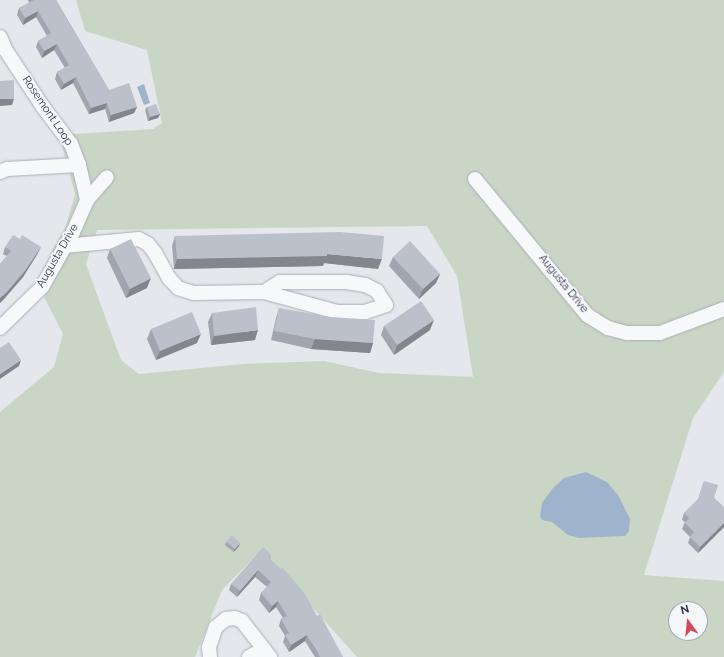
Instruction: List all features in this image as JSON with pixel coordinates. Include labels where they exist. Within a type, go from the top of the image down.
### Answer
[{"type":"street","name":"Rosemont Loop","points":[[2,45],[43,108],[71,144],[79,165],[87,200]]},
{"type":"street","points":[[0,172],[7,169],[79,165]]},
{"type":"street","name":"Augusta Drive","points":[[0,328],[42,287],[65,246],[87,200],[107,177]]},
{"type":"street","name":"Augusta Drive","points":[[475,179],[587,315],[608,328],[627,333],[660,333],[724,309]]},
{"type":"street","points":[[65,246],[138,239],[148,244],[155,253],[168,278],[178,288],[193,293],[264,292],[337,312],[365,312],[386,305],[377,291],[365,285],[346,282],[280,282],[264,292]]},
{"type":"street","points":[[210,657],[213,634],[226,619],[242,621],[267,653],[249,657]]},
{"type":"green space","points":[[76,0],[724,0],[724,372],[693,418],[644,575],[724,581],[724,657],[357,657],[261,550],[222,590],[195,657],[0,657],[0,412],[54,367],[63,334],[44,297],[50,254],[66,226],[75,194],[59,135],[153,129],[162,123],[147,50],[85,31]],"holes":[[[427,226],[457,276],[473,377],[379,373],[324,361],[243,364],[139,374],[121,360],[86,264],[97,230]]]},
{"type":"water","points":[[144,84],[150,103],[144,105],[137,87]]},
{"type":"water","points":[[586,472],[607,482],[618,495],[630,519],[629,531],[625,536],[579,538],[568,535],[552,522],[542,520],[540,517],[542,503],[553,488],[564,478]]},
{"type":"building","points":[[34,0],[56,0],[109,90],[129,83],[137,107],[111,115],[107,103],[91,108],[76,77],[64,84],[57,72],[69,65],[57,44],[44,51],[38,41],[51,33],[38,11],[25,18],[19,8]]},
{"type":"building","points":[[14,80],[14,99],[0,99],[0,81]]},
{"type":"building","points":[[156,104],[160,114],[150,117],[147,107]]},
{"type":"building","points":[[340,232],[384,236],[382,259],[327,254],[327,256],[177,259],[175,236]]},
{"type":"building","points":[[13,235],[20,239],[22,235],[41,247],[25,271],[0,298],[0,264],[11,251],[5,247]]},
{"type":"building","points":[[131,239],[151,278],[130,289],[110,249]]},
{"type":"building","points":[[410,241],[440,274],[423,289],[393,257]]},
{"type":"building","points":[[421,301],[434,320],[397,345],[384,326]]},
{"type":"building","points":[[256,307],[258,330],[214,336],[212,313]]},
{"type":"building","points":[[279,308],[331,317],[375,320],[373,343],[315,339],[274,331]]},
{"type":"building","points":[[192,312],[201,334],[160,351],[151,329]]},
{"type":"building","points":[[9,342],[21,360],[0,374],[0,348]]},
{"type":"building","points":[[704,481],[718,485],[714,498],[724,507],[724,523],[700,547],[690,537],[694,532],[685,523],[689,518],[684,513],[698,499]]},
{"type":"building","points":[[232,535],[240,543],[235,549],[226,542]]},
{"type":"building","points":[[263,547],[271,554],[269,558],[281,569],[282,567],[305,594],[317,616],[320,614],[343,657],[320,657],[307,635],[291,645],[285,635],[289,633],[281,619],[287,616],[278,601],[272,606],[261,593],[271,582],[258,570],[240,591],[231,584]]}]
